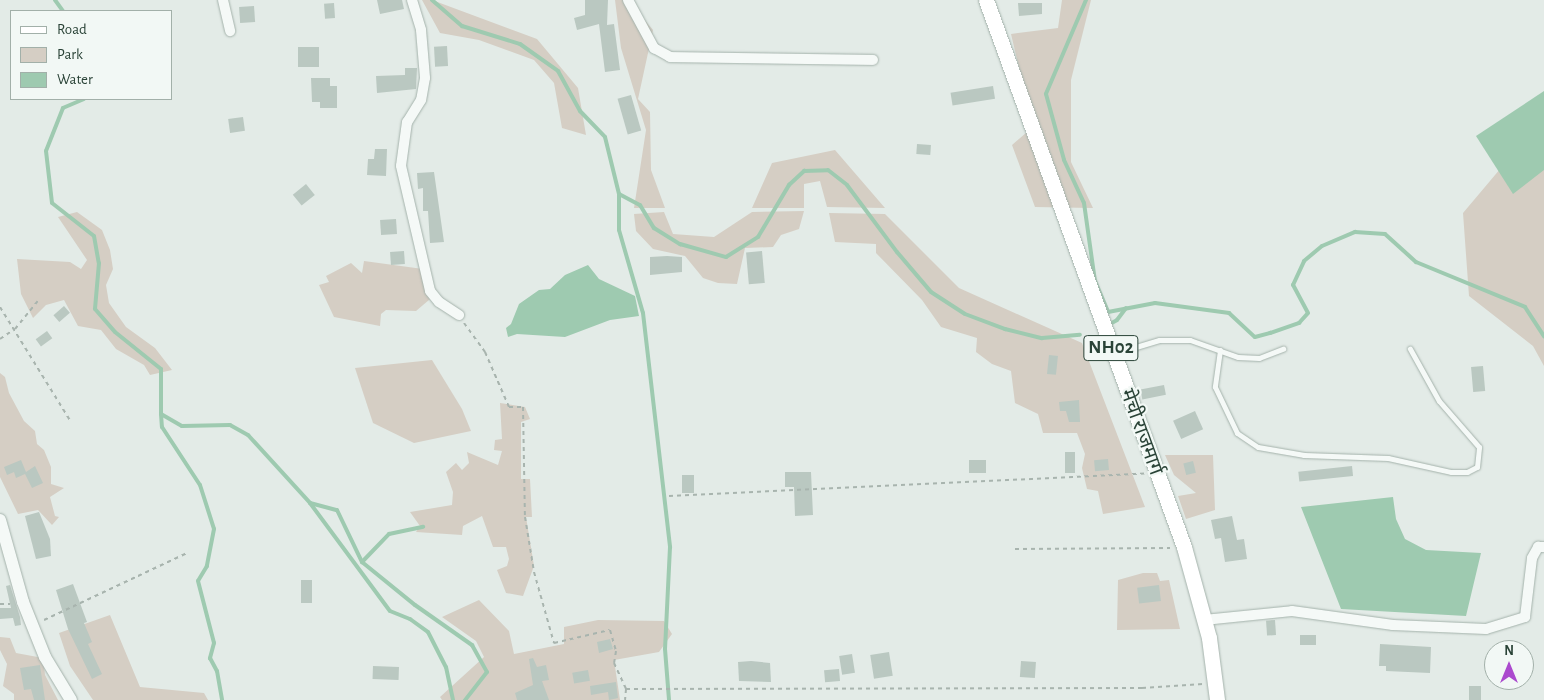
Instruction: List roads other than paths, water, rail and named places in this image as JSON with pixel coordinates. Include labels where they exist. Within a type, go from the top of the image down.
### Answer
[{"type":"main road","name":"मेची राजमार्ग","points":[[986,0],[1184,548],[1204,620],[1216,684],[1217,700]]},
{"type":"street","points":[[223,0],[230,32]]},
{"type":"street","points":[[412,0],[421,30],[425,78],[421,100],[407,122],[401,166],[430,291],[439,302],[459,315]]},
{"type":"street","points":[[628,0],[654,48],[670,57],[874,60]]},
{"type":"street","points":[[0,520],[32,625],[54,674],[71,700]]},
{"type":"street","points":[[1204,620],[1292,612],[1393,625],[1486,629],[1524,617],[1532,558],[1538,548],[1544,546]]},
{"type":"lane","points":[[1113,354],[1160,340],[1190,340],[1238,357],[1259,358],[1284,348]]},
{"type":"lane","points":[[1220,350],[1215,387],[1237,433],[1258,447],[1304,455],[1388,458],[1450,472],[1467,472],[1477,467],[1479,447],[1439,401],[1410,350]]},
{"type":"water","points":[[1544,91],[1544,170],[1513,194],[1476,136]]},
{"type":"water","points":[[588,265],[599,279],[635,296],[639,316],[610,320],[565,337],[517,334],[508,337],[506,328],[511,324],[519,304],[539,290],[550,289],[565,275]]},
{"type":"water","points":[[1393,497],[1396,519],[1405,539],[1426,550],[1481,553],[1466,616],[1341,609],[1301,507]]},
{"type":"waterway","points":[[55,0],[62,10]]},
{"type":"waterway","points":[[432,0],[462,26],[520,44],[558,71],[580,111],[605,137],[619,194],[640,205],[654,228],[680,244],[726,257],[758,237],[789,185],[804,171],[828,170],[847,185],[897,252],[931,292],[965,314],[1005,329],[1042,338],[1080,335]]},
{"type":"waterway","points":[[1086,0],[1046,94],[1064,160],[1084,203],[1095,281],[1108,312],[1155,303],[1229,313],[1255,337],[1270,333],[1299,323],[1308,313],[1293,285],[1304,261],[1322,246],[1355,232],[1385,234],[1416,262],[1525,307],[1544,336]]},
{"type":"waterway","points":[[82,100],[63,108],[46,151],[52,203],[94,236],[99,263],[95,309],[115,332],[161,369],[161,414],[182,426],[230,425],[248,435],[310,503],[337,510],[362,562],[415,605],[472,645],[487,672],[465,700]]},
{"type":"waterway","points":[[619,194],[619,230],[643,313],[670,547],[665,649],[669,700]]},
{"type":"waterway","points":[[1108,325],[1117,320],[1126,308]]},
{"type":"waterway","points":[[161,414],[162,427],[200,485],[214,529],[207,566],[198,581],[214,643],[210,658],[217,671],[222,700]]},
{"type":"waterway","points":[[310,503],[390,611],[410,619],[428,632],[446,667],[453,700]]},
{"type":"waterway","points":[[362,562],[389,534],[423,527]]}]
